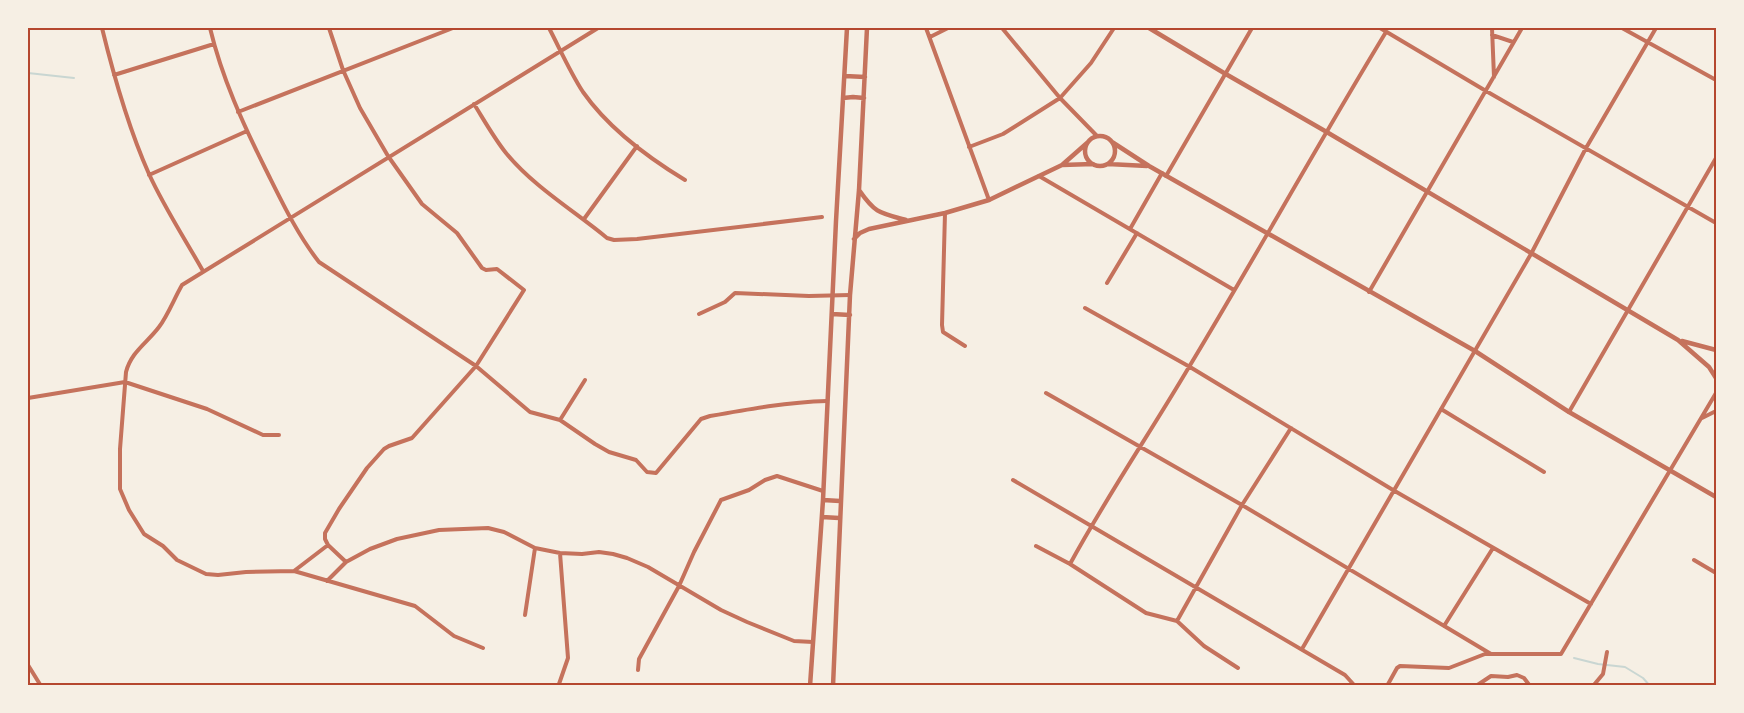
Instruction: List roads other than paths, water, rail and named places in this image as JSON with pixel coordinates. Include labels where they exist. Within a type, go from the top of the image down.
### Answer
[{"type":"street","points":[[102,28],[114,76],[131,130],[149,175],[203,271]]},
{"type":"street","points":[[210,28],[238,112],[289,217],[306,246],[319,262],[476,366],[530,412],[560,420],[609,452],[636,460],[651,474],[656,473],[701,418],[774,405],[827,401]]},
{"type":"street","points":[[329,28],[343,70],[360,108],[388,156],[422,204],[457,233],[482,268],[486,270],[497,269],[524,290],[476,366],[412,438],[384,449],[367,468],[339,509],[325,533],[328,545],[346,562]]},
{"type":"street","points":[[238,112],[453,28]]},
{"type":"street","points":[[549,28],[589,99],[617,130],[661,165],[685,180]]},
{"type":"street","points":[[483,648],[454,636],[415,606],[294,571],[206,574],[177,560],[163,546],[144,534],[129,510],[120,489],[120,449],[125,382],[129,361],[160,326],[182,285],[289,217],[598,28]]},
{"type":"street","points":[[810,686],[823,500],[847,28]]},
{"type":"street","points":[[833,686],[850,295],[859,190],[867,28]]},
{"type":"street","points":[[926,28],[989,200]]},
{"type":"street","points":[[930,37],[948,28]]},
{"type":"street","points":[[1002,28],[1060,98],[1096,136],[1105,137],[1149,166],[1475,351],[1569,412],[1716,497]]},
{"type":"street","points":[[969,147],[1003,134],[1060,98],[1091,63],[1114,28]]},
{"type":"street","points":[[1149,28],[1224,74],[1326,131],[1678,340],[1709,368],[1716,378]]},
{"type":"street","points":[[1130,229],[1252,28]]},
{"type":"street","points":[[1380,28],[1716,223]]},
{"type":"street","points":[[1492,28],[1494,77]]},
{"type":"street","points":[[1369,292],[1522,28]]},
{"type":"street","points":[[1622,28],[1716,80]]},
{"type":"street","points":[[1302,649],[1532,254],[1586,148],[1656,28]]},
{"type":"street","points":[[1070,564],[1090,526],[1190,367],[1326,131],[1386,32]]},
{"type":"street","points":[[1492,35],[1513,42]]},
{"type":"street","points":[[114,76],[214,44]]},
{"type":"street","points":[[845,76],[865,77]]},
{"type":"street","points":[[843,98],[864,98]]},
{"type":"street","points":[[474,104],[506,152],[521,169],[559,202],[607,238],[614,240],[637,239],[822,217]]},
{"type":"street","points":[[149,175],[247,131]]},
{"type":"street","points":[[854,239],[869,229],[989,200],[1062,165],[1096,136]]},
{"type":"street","points":[[1107,164],[1115,151],[1112,142]]},
{"type":"street","points":[[1087,143],[1085,152],[1089,161],[1093,164]]},
{"type":"street","points":[[584,219],[637,146]]},
{"type":"street","points":[[1569,412],[1716,158]]},
{"type":"street","points":[[1062,165],[1107,164],[1149,166]]},
{"type":"street","points":[[1039,176],[1234,290]]},
{"type":"street","points":[[859,190],[868,204],[878,212],[908,220]]},
{"type":"street","points":[[945,212],[943,332],[965,346]]},
{"type":"street","points":[[1107,283],[1137,233]]},
{"type":"street","points":[[699,314],[725,302],[735,293],[850,295]]},
{"type":"street","points":[[1085,308],[1190,367],[1393,490],[1591,604]]},
{"type":"street","points":[[832,314],[850,315]]},
{"type":"street","points":[[1678,340],[1716,350]]},
{"type":"street","points":[[560,420],[585,380]]},
{"type":"street","points":[[28,398],[125,382],[207,409],[263,434],[279,434]]},
{"type":"street","points":[[1387,686],[1396,668],[1400,666],[1449,668],[1482,655],[1561,654],[1716,393]]},
{"type":"street","points":[[1046,394],[1242,506],[1491,654]]},
{"type":"street","points":[[1441,409],[1544,472]]},
{"type":"street","points":[[1700,419],[1716,411]]},
{"type":"street","points":[[1177,621],[1198,587],[1242,506],[1291,428]]},
{"type":"street","points":[[638,670],[639,658],[679,586],[721,500],[749,490],[765,480],[777,476],[823,491]]},
{"type":"street","points":[[1013,480],[1346,675],[1355,686]]},
{"type":"street","points":[[823,500],[840,501]]},
{"type":"street","points":[[822,517],[839,518]]},
{"type":"street","points":[[327,581],[346,562],[370,549],[397,539],[439,530],[488,528],[504,532],[535,548],[560,553],[582,554],[599,552],[614,554],[648,567],[721,610],[747,622],[794,641],[813,642]]},
{"type":"street","points":[[294,571],[328,545]]},
{"type":"street","points":[[1036,546],[1070,564],[1146,613],[1177,621],[1204,646],[1238,668]]},
{"type":"street","points":[[525,615],[535,548]]},
{"type":"street","points":[[1444,626],[1493,548]]},
{"type":"street","points":[[557,686],[568,658],[560,553]]},
{"type":"street","points":[[1694,560],[1716,573]]},
{"type":"street","points":[[1594,686],[1603,674],[1607,652]]},
{"type":"street","points":[[28,665],[29,670],[41,686]]},
{"type":"street","points":[[1476,686],[1491,676],[1508,677],[1517,675],[1524,678],[1530,686]]},
{"type":"waterway","points":[[28,73],[74,78]]},
{"type":"waterway","points":[[1574,658],[1598,664],[1625,667],[1643,678],[1650,686]]}]
